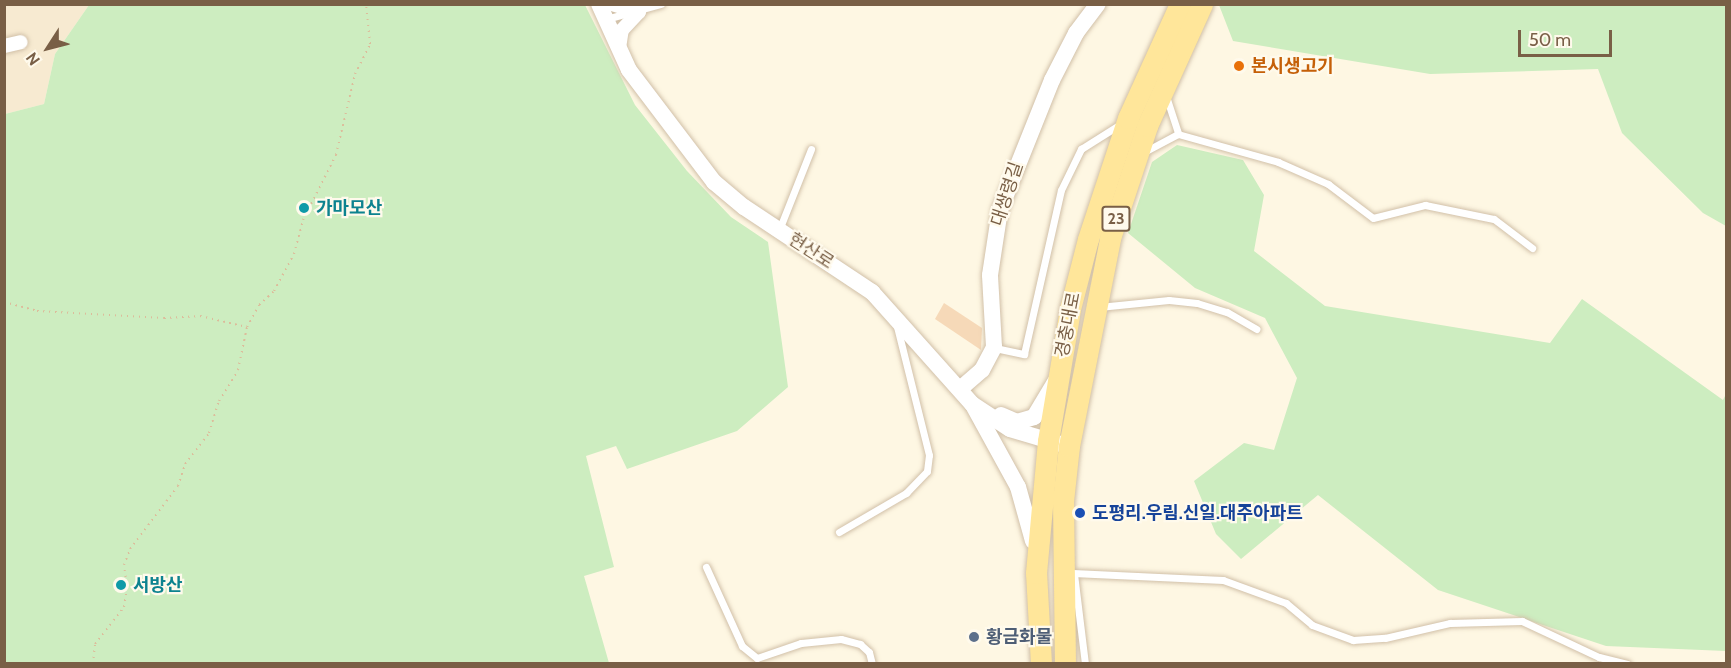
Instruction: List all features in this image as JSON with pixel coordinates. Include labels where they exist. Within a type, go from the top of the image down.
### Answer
[{"type":"main road","name":"경충대로","points":[[1041,663],[1036,573],[1048,441],[1070,309],[1088,239],[1128,118],[1180,4]]},
{"type":"main road","name":"경충대로","points":[[1065,663],[1063,501],[1069,446],[1110,238],[1147,126],[1165,93],[1202,4]]},
{"type":"street","name":"대쌍령길","points":[[994,347],[990,275],[1000,210],[1052,80],[1076,33],[1098,4]]},
{"type":"street","points":[[606,9],[639,12]]},
{"type":"street","name":"현산로","points":[[606,9],[619,48],[654,106],[714,182],[778,230],[872,292],[972,404],[1010,429],[1069,446]]},
{"type":"street","points":[[619,48],[622,30],[639,12]]},
{"type":"street","points":[[4,46],[21,42]]},
{"type":"street","points":[[960,389],[982,370],[994,347]]},
{"type":"street","points":[[972,404],[1017,422],[1034,417],[1059,377]]},
{"type":"street","points":[[972,404],[1018,487],[1031,523],[1036,573]]},
{"type":"lane","points":[[639,12],[661,4]]},
{"type":"lane","points":[[1165,93],[1178,134]]},
{"type":"lane","points":[[994,347],[1024,354],[1060,190],[1081,149],[1105,137],[1128,118]]},
{"type":"lane","points":[[1137,157],[1178,134],[1278,162],[1328,184],[1373,218],[1425,205],[1494,219],[1532,248]]},
{"type":"lane","points":[[778,230],[811,149]]},
{"type":"lane","points":[[1096,307],[1169,300],[1197,303],[1227,312],[1256,329]]},
{"type":"lane","points":[[839,532],[906,493],[927,471],[929,454],[893,313]]},
{"type":"lane","points":[[1063,501],[1085,663]]},
{"type":"lane","points":[[706,567],[742,646],[757,657],[801,643],[841,639],[860,644],[869,652],[872,663]]},
{"type":"lane","points":[[1073,573],[1223,580],[1286,603],[1312,625],[1353,640],[1385,638],[1450,623],[1522,621],[1599,657],[1627,663]]},
{"type":"path","points":[[93,663],[95,644],[124,607],[128,589],[124,565],[130,549],[178,486],[185,464],[209,433],[219,401],[238,370],[247,327],[294,254],[303,220],[336,155],[355,74],[370,44],[366,4]]},
{"type":"path","points":[[4,302],[37,310],[164,318],[200,316],[247,327]]},
{"type":"shaded area","points":[[5,5],[89,5],[55,54],[44,104],[5,114]]},
{"type":"green space","points":[[89,5],[585,5],[635,105],[687,171],[731,217],[768,242],[788,387],[737,431],[627,469],[616,446],[586,456],[614,567],[584,576],[609,663],[5,663],[5,114],[44,104],[55,54]]},
{"type":"green space","points":[[1219,5],[1726,5],[1726,226],[1703,213],[1622,133],[1598,69],[1430,74],[1233,41]]},
{"type":"green space","points":[[1177,145],[1243,160],[1264,195],[1254,251],[1325,306],[1550,343],[1582,299],[1723,400],[1726,394],[1726,651],[1606,646],[1438,590],[1318,495],[1241,559],[1216,534],[1194,481],[1244,443],[1274,450],[1297,378],[1265,318],[1195,288],[1128,233],[1152,162]]},
{"type":"building","points":[[944,303],[982,328],[981,350],[935,319]]},
{"type":"place","name":"본시생고기","points":[[1239,66]]},
{"type":"place","name":"가마모산","points":[[304,208]]},
{"type":"place","name":"도평리.우림.신일.대주아파트","points":[[1080,513]]},
{"type":"place","name":"서방산","points":[[121,585]]},
{"type":"place","name":"황금화물","points":[[974,637]]}]
